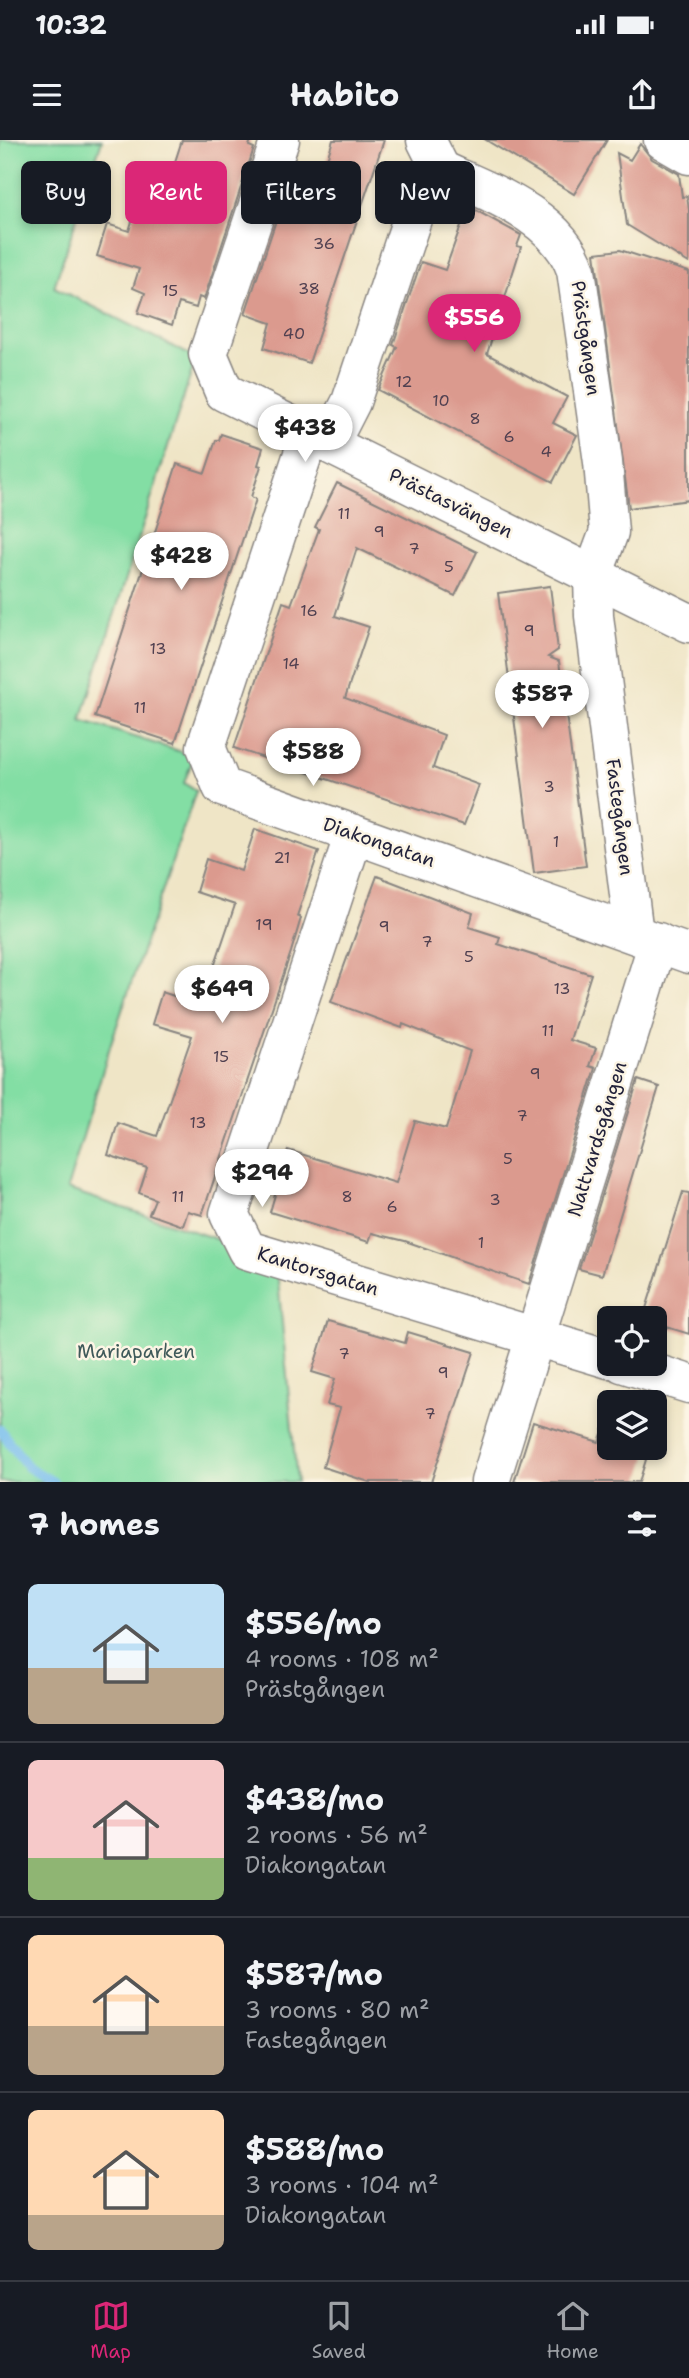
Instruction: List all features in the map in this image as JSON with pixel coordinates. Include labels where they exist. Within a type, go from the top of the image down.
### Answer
[{"type":"street","name":"Prästasvängen","points":[[280,140],[208,354],[224,392],[689,623]]},
{"type":"street","points":[[663,140],[689,155]]},
{"type":"street","name":"Prästgången","points":[[320,438],[351,402],[433,155],[547,227],[562,241],[572,259],[596,409],[608,532],[593,575]]},
{"type":"street","name":"Diakongatan","points":[[320,438],[206,747],[222,787],[660,943]]},
{"type":"street","name":"Fastegången","points":[[593,575],[594,616],[660,943]]},
{"type":"street","name":"Kantorsgatan","points":[[354,834],[229,1214],[247,1250],[597,1355]]},
{"type":"street","name":"Nattvardsgången","points":[[491,1482],[660,943]]},
{"type":"street","points":[[663,1376],[689,1384]]},
{"type":"green space","name":"Mariaparken","points":[[0,140],[102,140],[95,161],[21,161],[21,224],[75,224],[54,287],[196,358],[81,720],[194,756],[184,783],[196,791],[111,1043],[67,1189],[276,1259],[297,1482],[0,1482]]},
{"type":"building","points":[[182,140],[251,140],[249,146],[254,148],[250,161],[241,161],[241,187],[204,299],[199,297],[196,308],[179,303],[172,325],[138,313],[145,293],[133,288],[139,269],[97,256],[107,224],[129,231],[131,224],[227,224],[227,161],[175,161]]},
{"type":"building","points":[[333,140],[384,140],[361,208],[361,161],[326,161]]},
{"type":"building","points":[[486,140],[607,140],[574,194]]},
{"type":"building","points":[[640,144],[652,159],[679,174],[682,197],[687,196],[689,210],[689,263],[627,225],[617,153],[630,160]]},
{"type":"building","points":[[475,210],[521,235],[517,246],[521,247],[487,354],[567,397],[553,423],[577,435],[553,482],[378,390],[397,347],[393,345],[421,262],[445,270],[462,224],[475,224]]},
{"type":"building","points":[[275,224],[356,224],[309,363],[264,348],[271,323],[245,314]]},
{"type":"building","points":[[620,250],[689,272],[689,500],[629,508],[595,253]]},
{"type":"building","points":[[221,434],[263,448],[258,465],[261,466],[251,497],[256,499],[175,743],[95,717],[177,464],[205,473],[216,440],[219,440]]},
{"type":"building","points":[[337,483],[477,552],[455,596],[357,548],[335,616],[369,627],[345,698],[444,735],[433,768],[479,785],[464,825],[234,748],[283,602],[291,605],[319,529],[315,527]]},
{"type":"building","points":[[550,586],[558,650],[548,657],[559,661],[586,866],[534,873],[498,593]]},
{"type":"building","points":[[255,829],[319,851],[297,916],[301,918],[291,952],[202,1215],[188,1211],[183,1226],[149,1214],[155,1199],[139,1193],[147,1168],[108,1155],[118,1123],[157,1136],[192,1036],[152,1024],[162,992],[201,1005],[235,905],[196,892],[206,859],[241,871]]},
{"type":"building","points":[[377,876],[473,913],[469,927],[500,937],[498,944],[591,974],[570,1040],[596,1048],[590,1066],[596,1068],[529,1284],[405,1241],[372,1233],[369,1242],[270,1212],[288,1150],[396,1183],[415,1121],[446,1129],[470,1051],[403,1024],[402,1028],[331,1002]]},
{"type":"building","points":[[638,1080],[659,1087],[602,1275],[579,1269]]},
{"type":"building","points":[[683,1192],[689,1193],[689,1334],[667,1327],[667,1306],[647,1306]]},
{"type":"building","points":[[328,1321],[405,1343],[408,1332],[474,1352],[431,1482],[369,1482],[323,1467],[340,1408],[327,1405],[335,1379],[312,1372]]},
{"type":"building","points":[[533,1422],[597,1441],[597,1460],[646,1460],[639,1482],[514,1482]]},
{"type":"waterway","points":[[0,1430],[28,1467],[53,1482]]}]
